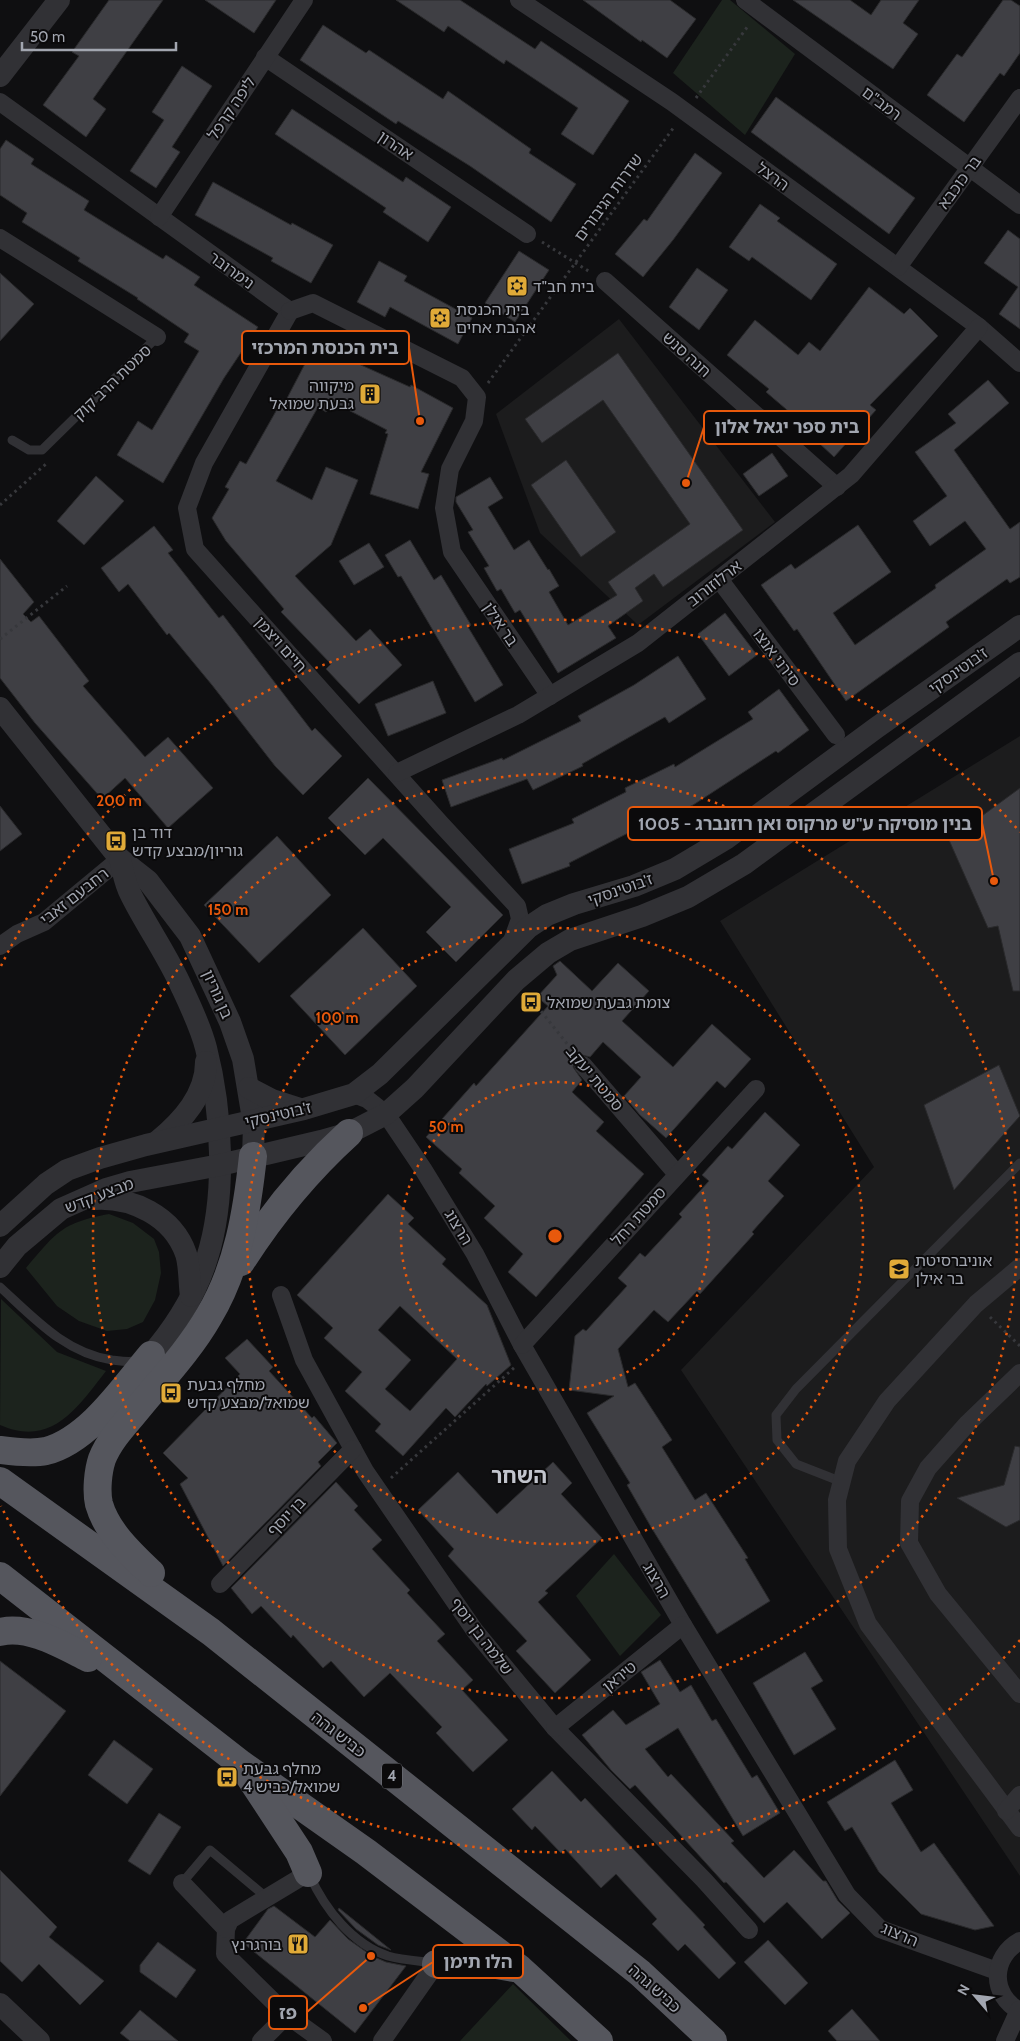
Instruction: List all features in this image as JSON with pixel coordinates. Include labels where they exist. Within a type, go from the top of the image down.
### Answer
[{"type":"highway","points":[[204,1299],[323,1156],[349,1133]]},
{"type":"highway","points":[[204,1299],[227,1280],[240,1239],[253,1156]]},
{"type":"highway","points":[[204,1299],[209,1316],[188,1347],[113,1438],[102,1459],[98,1483],[99,1504],[109,1524],[126,1549],[211,1632]]},
{"type":"highway","points":[[0,1450],[47,1451],[68,1441],[90,1426],[151,1355]]},
{"type":"highway","name":"כביש גהה","points":[[0,1481],[211,1632],[640,1972],[712,2041]]},
{"type":"highway","points":[[0,1576],[241,1764],[366,1852],[520,1969],[599,2041]]},
{"type":"highway","points":[[0,1632],[10,1630],[24,1631],[48,1640],[101,1664],[153,1695]]},
{"type":"highway","points":[[241,1764],[299,1852],[308,1873]]},
{"type":"highway","points":[[436,1964],[479,1962],[520,1969]]},
{"type":"street","points":[[0,76],[59,0]]},
{"type":"street","name":"ליפה קרפל","points":[[159,217],[304,0]]},
{"type":"street","name":"הרצל","points":[[519,0],[685,112],[980,327],[1020,363]]},
{"type":"street","name":"רמב\"ם","points":[[745,0],[1020,205]]},
{"type":"street","name":"אהרון","points":[[265,57],[527,234]]},
{"type":"street","name":"בר כוכבא","points":[[898,267],[1020,98]]},
{"type":"street","name":"נימרובר","points":[[0,102],[290,311]]},
{"type":"street","name":"סמטת הרב קוק","points":[[0,238],[157,337]]},
{"type":"street","name":"חנה סנש","points":[[605,281],[837,487]]},
{"type":"street","points":[[290,311],[313,303],[462,378],[477,397]]},
{"type":"street","name":"חיים ויצמן","points":[[290,311],[204,463],[187,508],[195,549],[440,823],[517,906],[520,919],[511,943]]},
{"type":"street","name":"ארלוזורוב","points":[[397,773],[518,715],[638,643],[851,476],[980,327]]},
{"type":"street","name":"בר אילן","points":[[477,397],[474,421],[450,469],[444,508],[452,552],[550,696]]},
{"type":"street","name":"סירני אנצו","points":[[719,579],[836,735]]},
{"type":"street","name":"ז'בוטינסקי","points":[[218,1128],[304,1110],[354,1094],[380,1074],[529,927],[547,915],[574,904],[634,886],[666,872],[727,838],[876,728],[1020,626]]},
{"type":"street","name":"ז'בוטינסקי","points":[[220,1165],[349,1133],[386,1114],[415,1088],[516,980],[548,953],[570,940],[642,916],[688,897],[744,864],[1020,663]]},
{"type":"street","name":"בן גוריון","points":[[0,708],[120,859],[148,880],[190,936],[230,1022],[243,1059],[253,1120],[253,1156]]},
{"type":"street","name":"בן גוריון","points":[[120,859],[130,894],[182,988],[206,1046],[213,1082],[218,1128],[220,1165],[204,1299],[172,1330],[151,1355]]},
{"type":"street","name":"רחבעם זאבי","points":[[0,946],[16,934],[44,922],[120,859]]},
{"type":"street","points":[[156,1144],[188,1112],[197,1096],[206,1068],[206,1046]]},
{"type":"street","name":"סמטת יעקב","points":[[583,1064],[677,1174]]},
{"type":"street","points":[[249,1088],[272,1100],[304,1110]]},
{"type":"street","name":"סמטת רחל","points":[[525,1350],[677,1174],[756,1089]]},
{"type":"street","points":[[354,1094],[367,1100],[386,1114]]},
{"type":"street","name":"הרצוג","points":[[386,1114],[423,1169],[475,1254],[525,1350],[683,1625],[847,1895],[880,1928],[997,1971]]},
{"type":"street","name":"מבצע קדש","points":[[0,1226],[46,1184],[67,1170],[100,1158],[218,1128]]},
{"type":"street","name":"מבצע קדש","points":[[0,1267],[18,1246],[61,1209],[80,1200],[130,1182],[220,1165]]},
{"type":"street","points":[[80,1200],[100,1198],[124,1200],[146,1208],[163,1221],[177,1238],[186,1255],[204,1299]]},
{"type":"street","points":[[1020,1267],[976,1304],[887,1402],[847,1461],[837,1500],[838,1549],[868,1624],[1020,1828]]},
{"type":"street","name":"שלמה בן יוסף","points":[[281,1295],[304,1360],[353,1449],[377,1490],[475,1631],[555,1728],[704,1880],[749,1930]]},
{"type":"street","points":[[1020,1374],[967,1424],[928,1468],[910,1501],[909,1543],[938,1594],[1020,1694]]},
{"type":"street","name":"בן יוסף","points":[[220,1584],[353,1449]]},
{"type":"street","name":"טיראן","points":[[555,1728],[683,1625]]},
{"type":"street","points":[[1006,1811],[1020,1795]]},
{"type":"street","points":[[308,1873],[230,1920],[226,1929],[225,1954],[287,2015],[323,2041]]},
{"type":"street","points":[[182,1883],[226,1929]]},
{"type":"street","points":[[1005,2041],[1019,2011],[1009,2004],[1002,1994],[998,1983],[997,1971],[1001,1959],[1008,1949],[1020,1941]]},
{"type":"street","points":[[382,2041],[436,1964]]},
{"type":"street","points":[[0,2004],[39,2041]]},
{"type":"street","points":[[261,2041],[287,2015]]},
{"type":"lane","name":"סמטת הרב קוק","points":[[47,444],[157,337]]},
{"type":"lane","points":[[12,440],[29,450],[42,450],[47,444]]},
{"type":"lane","points":[[842,1482],[796,1464],[777,1440],[776,1415],[796,1389],[1020,1163]]},
{"type":"lane","points":[[0,1288],[49,1331],[83,1353],[124,1361],[136,1361],[151,1355]]},
{"type":"lane","points":[[182,1883],[210,1850],[266,1897]]},
{"type":"lane","points":[[308,1873],[320,1898],[355,1938],[388,1956],[436,1964]]},
{"type":"path","name":"שדרות הגיבורים","points":[[477,397],[759,11]]},
{"type":"path","points":[[527,234],[605,281]]},
{"type":"path","points":[[0,505],[52,458],[47,444]]},
{"type":"path","points":[[0,639],[67,586]]},
{"type":"path","name":"סמטת יעקב","points":[[516,980],[583,1064]]},
{"type":"path","points":[[976,1304],[1020,1346]]},
{"type":"path","points":[[377,1490],[525,1350]]},
{"type":"shaded area","points":[[722,0],[730,0],[795,54],[745,135],[673,73]]},
{"type":"shaded area","points":[[619,319],[775,522],[638,625],[540,533],[496,414]]},
{"type":"shaded area","name":"אוניברסיטת בר אילן","points":[[1020,736],[1020,1876],[681,1370],[874,1167],[720,921]]},
{"type":"shaded area","points":[[109,1214],[133,1223],[154,1239],[159,1252],[161,1273],[155,1300],[143,1322],[127,1329],[107,1331],[79,1321],[57,1306],[26,1268],[53,1237],[61,1231],[80,1221]]},
{"type":"shaded area","points":[[1,1299],[57,1352],[106,1371],[74,1410],[49,1428],[35,1431],[18,1431],[0,1425]]},
{"type":"shaded area","points":[[614,1554],[661,1615],[620,1656],[576,1596]]},
{"type":"shaded area","points":[[513,1984],[571,2041],[460,2041]]},
{"type":"building","points":[[109,0],[163,0],[93,99],[106,109],[86,137],[43,105],[79,56],[72,52]]},
{"type":"building","points":[[205,0],[276,0],[254,33]]},
{"type":"building","points":[[396,0],[460,0],[535,49],[541,41],[629,101],[593,155],[561,134],[578,108],[506,60],[504,64],[448,26],[444,32]]},
{"type":"building","points":[[583,0],[670,0],[696,19],[667,58],[642,40],[641,42]]},
{"type":"building","points":[[793,0],[850,0],[871,15],[881,0],[919,0],[903,23],[918,34],[893,69]]},
{"type":"building","points":[[1003,0],[1011,0],[1020,6],[1020,53],[1004,76],[1000,73],[964,122],[927,95],[957,54],[962,57]]},
{"type":"building","points":[[323,25],[366,53],[369,50],[443,99],[448,91],[531,149],[529,153],[576,184],[551,222],[470,166],[398,121],[396,124],[300,60]]},
{"type":"building","points":[[182,66],[212,86],[172,147],[180,152],[156,188],[130,171],[164,120],[152,112]]},
{"type":"building","points":[[776,97],[915,198],[889,234],[751,132]]},
{"type":"building","points":[[292,109],[403,182],[406,177],[451,207],[428,242],[383,212],[386,208],[275,134]]},
{"type":"building","points":[[6,140],[34,159],[31,164],[89,201],[84,210],[163,259],[166,255],[200,277],[194,285],[258,327],[224,378],[163,483],[117,455],[138,421],[152,430],[199,351],[184,342],[189,334],[138,298],[78,261],[80,258],[22,222],[27,213],[0,195],[0,149]]},
{"type":"building","points":[[695,153],[722,173],[673,240],[643,277],[615,254],[644,219],[647,221]]},
{"type":"building","points":[[213,182],[291,225],[292,223],[333,245],[311,283],[271,261],[273,258],[195,215]]},
{"type":"building","points":[[760,204],[780,218],[777,221],[837,264],[811,300],[752,257],[749,261],[729,247]]},
{"type":"building","points":[[1008,230],[1020,239],[1020,329],[999,314],[1018,287],[984,263]]},
{"type":"building","name":"בית חב\"ד","points":[[519,251],[549,270],[515,322],[485,303]]},
{"type":"building","points":[[379,261],[407,276],[404,281],[472,318],[458,344],[390,307],[385,317],[357,302]]},
{"type":"building","points":[[697,268],[728,290],[699,330],[669,307]]},
{"type":"building","points":[[0,273],[34,304],[0,341]]},
{"type":"building","points":[[869,287],[904,314],[910,308],[938,336],[870,405],[876,410],[834,457],[805,430],[807,427],[766,392],[769,389],[727,355],[755,320],[798,355],[809,342],[820,351]]},
{"type":"building","points":[[320,335],[356,354],[352,361],[410,387],[411,385],[453,408],[421,472],[429,474],[418,509],[370,494],[388,434],[385,433],[387,430],[331,401],[326,412],[318,407],[276,481],[312,500],[326,467],[358,480],[331,545],[295,576],[356,641],[370,629],[402,665],[359,704],[326,669],[331,664],[281,612],[284,609],[226,541],[212,518],[229,489],[225,487],[240,461],[246,464],[280,404],[283,406]]},
{"type":"building","points":[[618,353],[743,530],[663,587],[654,574],[635,588],[643,601],[608,626],[616,638],[558,673],[520,610],[515,613],[501,589],[497,591],[484,568],[489,566],[468,532],[473,530],[456,502],[456,497],[490,477],[503,498],[488,507],[514,550],[529,540],[549,569],[559,586],[549,592],[568,625],[617,595],[608,582],[690,524],[603,400],[542,443],[525,419]]},
{"type":"building","points":[[988,380],[1009,403],[954,450],[1010,529],[1020,522],[1020,577],[1010,583],[1007,579],[946,622],[949,627],[846,701],[797,629],[794,631],[761,585],[791,564],[795,569],[858,525],[891,572],[833,613],[855,645],[936,588],[935,585],[986,549],[965,521],[930,546],[913,521],[947,496],[915,452],[956,423],[948,414]]},
{"type":"building","points":[[772,453],[788,476],[759,496],[743,474]]},
{"type":"building","points":[[566,460],[616,532],[581,557],[531,485]]},
{"type":"building","points":[[96,476],[124,501],[84,545],[57,521]]},
{"type":"building","points":[[154,526],[173,550],[168,553],[219,618],[223,615],[312,731],[315,728],[342,756],[303,795],[275,766],[212,685],[169,633],[167,635],[128,584],[119,592],[101,568]]},
{"type":"building","points":[[410,540],[434,580],[441,575],[471,625],[468,627],[503,685],[475,702],[401,576],[398,577],[385,555]]},
{"type":"building","points":[[369,543],[384,567],[354,585],[339,561]]},
{"type":"building","points":[[0,559],[34,602],[23,614],[31,622],[39,616],[89,681],[83,686],[145,757],[168,737],[213,788],[168,828],[125,778],[102,799],[35,723],[0,678]]},
{"type":"building","points":[[725,613],[757,655],[729,676],[698,634]]},
{"type":"building","points":[[678,656],[706,699],[669,723],[665,717],[582,764],[583,766],[533,790],[527,779],[451,807],[442,780],[502,758],[503,760],[581,721],[578,716],[634,685]]},
{"type":"building","points":[[433,681],[446,713],[388,736],[375,704]]},
{"type":"building","points":[[779,689],[809,730],[778,753],[776,751],[693,805],[644,828],[642,826],[569,863],[570,866],[522,884],[509,849],[574,823],[572,819],[626,792],[625,788],[674,764],[675,767],[753,719],[748,712]]},
{"type":"building","points":[[368,778],[503,915],[456,962],[426,932],[451,907],[383,838],[365,855],[328,818]]},
{"type":"building","points":[[1020,788],[1020,991],[1013,991],[998,926],[988,928],[949,840]]},
{"type":"building","points":[[0,806],[22,834],[0,851]]},
{"type":"building","points":[[277,836],[331,895],[259,963],[204,905]]},
{"type":"building","points":[[363,928],[417,986],[345,1055],[290,996]]},
{"type":"building","points":[[560,961],[592,991],[618,963],[649,991],[622,1021],[673,1067],[712,1024],[751,1059],[725,1088],[717,1081],[666,1138],[640,1115],[624,1096],[641,1077],[603,1042],[590,1057],[582,1055],[576,1057],[573,1067],[582,1080],[572,1092],[604,1122],[596,1131],[644,1174],[536,1297],[508,1272],[523,1254],[484,1218],[495,1206],[459,1173],[462,1169],[426,1137],[474,1083],[476,1086],[548,1006],[537,997],[557,975],[553,966]]},
{"type":"building","points":[[999,1065],[1020,1116],[954,1190],[924,1105]]},
{"type":"building","points":[[765,1112],[800,1145],[768,1181],[784,1196],[752,1232],[754,1234],[700,1294],[697,1291],[668,1322],[654,1310],[618,1349],[628,1387],[635,1383],[672,1440],[662,1447],[695,1500],[706,1493],[748,1558],[745,1559],[770,1601],[717,1634],[651,1527],[627,1485],[630,1483],[587,1413],[614,1396],[569,1390],[575,1336],[583,1329],[586,1331],[627,1286],[618,1278],[640,1253],[645,1257],[682,1217],[679,1214],[709,1181],[702,1175],[728,1146],[732,1149]]},
{"type":"building","points":[[388,1194],[414,1218],[408,1224],[446,1259],[442,1264],[487,1305],[511,1365],[487,1386],[486,1384],[455,1417],[446,1408],[403,1456],[375,1431],[381,1424],[345,1391],[362,1372],[324,1338],[333,1328],[297,1295]],"holes":[[[400,1306],[457,1359],[410,1411],[385,1389],[411,1360],[378,1330]]]},
{"type":"building","points":[[247,1339],[273,1367],[269,1371],[312,1418],[314,1416],[337,1443],[318,1462],[321,1466],[223,1566],[180,1484],[188,1478],[163,1453],[240,1374],[225,1358]]},
{"type":"building","points":[[1015,1446],[1020,1447],[1020,1520],[1006,1527],[957,1498],[1004,1485]]},
{"type":"building","points":[[553,1462],[572,1483],[561,1494],[602,1538],[545,1591],[548,1593],[538,1602],[591,1660],[555,1693],[516,1651],[527,1641],[448,1556],[454,1549],[418,1510],[458,1472],[497,1514]]},
{"type":"building","points":[[336,1482],[358,1506],[354,1510],[382,1540],[372,1549],[410,1590],[407,1593],[445,1634],[437,1641],[473,1680],[462,1690],[508,1740],[473,1772],[436,1733],[442,1727],[390,1673],[364,1697],[331,1661],[323,1668],[293,1635],[291,1638],[261,1606],[252,1614],[231,1588]]},
{"type":"building","points":[[805,1652],[823,1681],[811,1688],[836,1729],[794,1755],[753,1683]]},
{"type":"building","points":[[660,1660],[680,1692],[691,1685],[712,1721],[716,1719],[752,1778],[757,1775],[780,1813],[743,1836],[678,1728],[645,1749],[668,1777],[671,1774],[734,1841],[731,1843],[764,1878],[794,1850],[823,1881],[826,1881],[838,1901],[850,1913],[822,1939],[787,1902],[764,1923],[726,1882],[724,1883],[635,1785],[630,1789],[611,1770],[582,1735],[613,1710],[626,1725],[660,1704],[641,1672]]},
{"type":"building","points":[[0,1661],[66,1711],[0,1796]]},
{"type":"building","points":[[114,1740],[153,1769],[127,1804],[88,1775]]},
{"type":"building","points":[[895,1760],[913,1790],[891,1803],[921,1852],[934,1843],[994,1926],[975,1930],[921,1914],[879,1872],[852,1827],[845,1831],[827,1802]]},
{"type":"building","points":[[552,1771],[581,1802],[585,1798],[705,1925],[703,1927],[736,1963],[719,1979],[685,1944],[678,1951],[652,1924],[657,1919],[616,1874],[601,1888],[565,1849],[561,1853],[535,1826],[532,1830],[512,1809]]},
{"type":"building","points":[[159,1813],[181,1827],[150,1875],[128,1861]]},
{"type":"building","points":[[0,1870],[57,1927],[49,1937],[104,1981],[80,2005],[39,1964],[22,1982],[0,1961]]},
{"type":"building","points":[[274,1906],[315,1937],[330,1920],[348,1939],[372,1956],[386,1962],[406,1966],[355,2033],[243,1943],[268,1909]]},
{"type":"building","points":[[339,1908],[391,1950],[378,1945],[356,1929],[338,1910]]},
{"type":"building","points":[[768,1940],[808,1983],[785,2005],[744,1962]]},
{"type":"building","points":[[158,1942],[196,1970],[176,1998],[140,1972],[140,1965]]},
{"type":"building","points":[[852,2009],[880,2041],[837,2041],[828,2031]]},
{"type":"building","points":[[140,2010],[178,2041],[130,2041],[120,2033]]},
{"type":"place","name":"בית חב\"ד","points":[[517,286]]},
{"type":"place","name":"בית הכנסת אהבת אחים","points":[[440,318]]},
{"type":"place","name":"מיקווה גבעת שמואל","points":[[370,394]]},
{"type":"place","name":"בית הכנסת המרכזי","points":[[420,421]]},
{"type":"place","name":"בית ספר יגאל אלון","points":[[686,483]]},
{"type":"place","name":"דוד בן גוריון/מבצע קדש","points":[[116,841]]},
{"type":"place","name":"1005 - בנין מוסיקה ע\"ש מרקוס ואן רוזנברג","points":[[994,881]]},
{"type":"place","name":"צומת גבעת שמואל","points":[[531,1002]]},
{"type":"place","name":"אוניברסיטת בר אילן","points":[[899,1269]]},
{"type":"place","name":"מחלף גבעת שמואל/מבצע קדש","points":[[171,1393]]},
{"type":"place","name":"מחלף גבעת שמואל/כביש 4","points":[[227,1777]]},
{"type":"place","name":"בורגרנץ","points":[[298,1944]]},
{"type":"place","name":"פז","points":[[371,1956]]},
{"type":"place","name":"הלו תימן","points":[[363,2008]]},
{"type":"district","name":"השחר","points":[[519,1476]]}]
